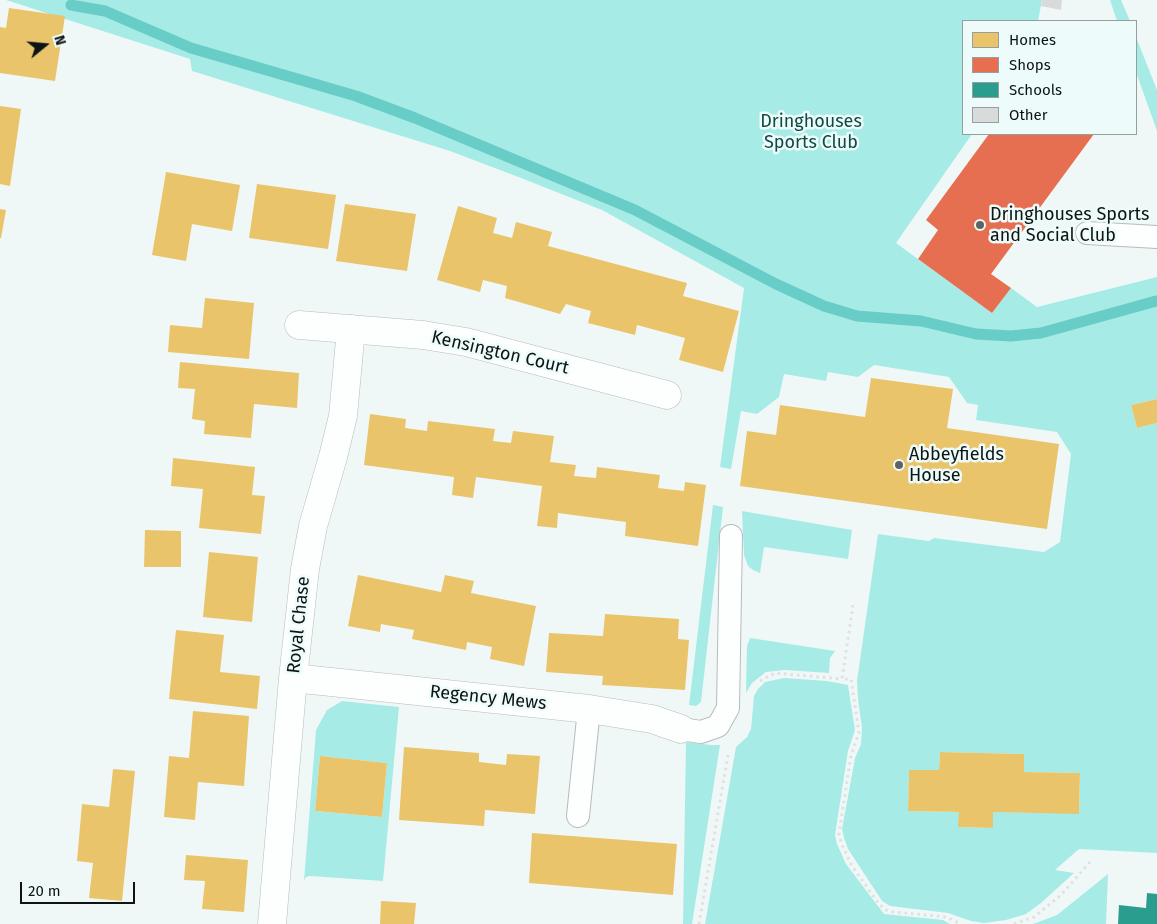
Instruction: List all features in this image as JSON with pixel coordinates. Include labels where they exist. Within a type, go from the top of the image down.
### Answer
[{"type":"street","name":"Kensington Court","points":[[299,325],[424,336],[466,342],[667,395]]},
{"type":"street","name":"Royal Chase","points":[[272,924],[293,678],[308,552],[342,416],[351,330]]},
{"type":"street","name":"Regency Mews","points":[[293,678],[588,708],[652,719],[681,729]]},
{"type":"lane","points":[[1087,233],[1157,236]]},
{"type":"lane","points":[[681,729],[701,732],[718,726],[728,708],[731,536]]},
{"type":"lane","points":[[578,816],[588,708]]},
{"type":"path","points":[[842,679],[853,605]]},
{"type":"path","points":[[755,686],[758,682],[775,674],[851,679],[859,733],[851,755],[839,834],[842,845],[852,866],[873,897],[886,910],[946,917],[961,924]]},
{"type":"path","points":[[699,924],[728,754]]},
{"type":"path","points":[[1014,924],[1034,917],[1061,895],[1090,862]]},
{"type":"green space","name":"Dringhouses Sports Club","points":[[6,0],[1042,0],[1038,20],[962,20],[962,135],[971,135],[896,243],[992,313],[1011,288],[1037,307],[1157,277],[1157,399],[1131,405],[1137,428],[1157,423],[1157,853],[1079,849],[1055,870],[1074,873],[1041,903],[1026,914],[1006,920],[984,923],[971,921],[948,913],[890,906],[882,901],[848,849],[844,838],[842,829],[855,758],[861,744],[862,728],[857,681],[878,534],[929,541],[934,538],[1044,552],[1060,542],[1071,454],[1057,432],[976,420],[978,405],[967,403],[949,377],[874,365],[858,377],[828,372],[826,381],[784,374],[779,397],[757,414],[741,411],[731,469],[720,467],[744,288],[602,210],[521,178],[450,151],[192,71],[190,59]],"holes":[[[940,752],[1024,754],[1024,772],[1080,773],[1079,813],[993,812],[993,828],[959,827],[959,812],[908,811],[909,770],[939,770]]]},
{"type":"green space","points":[[1110,0],[1121,0],[1130,20],[1117,20]]},
{"type":"green space","points":[[1137,40],[1157,90],[1157,131],[1137,75]]},
{"type":"green space","points":[[713,505],[723,507],[701,702],[696,706],[689,705]]},
{"type":"green space","points":[[742,511],[852,530],[848,559],[764,547],[760,573],[753,570],[748,566],[744,555]]},
{"type":"green space","points":[[750,638],[835,651],[830,658],[829,673],[785,670],[766,672],[752,683],[746,693],[747,646]]},
{"type":"green space","points":[[784,678],[827,681],[848,685],[855,730],[848,751],[835,835],[846,864],[884,914],[943,920],[950,924],[705,924],[736,747],[747,737],[751,729],[754,696],[758,689],[765,682]]},
{"type":"green space","points":[[342,701],[399,707],[383,881],[310,876],[306,877],[304,881],[316,730],[327,710]],"holes":[[[320,756],[387,763],[382,817],[315,811]]]},
{"type":"green space","points":[[686,742],[720,745],[692,924],[683,924]]},
{"type":"green space","points":[[1108,874],[1106,924],[1033,924],[1057,915]]},
{"type":"building: Homes","points":[[9,8],[65,16],[55,81],[0,73],[0,27],[6,28]]},
{"type":"building: Homes","points":[[0,106],[21,109],[10,186],[0,184]]},
{"type":"building: Homes","points":[[166,172],[240,185],[232,231],[192,224],[186,261],[152,255]]},
{"type":"building: Homes","points":[[257,184],[336,195],[328,249],[249,238]]},
{"type":"building: Homes","points":[[345,204],[416,214],[407,271],[336,261]]},
{"type":"building: Homes","points":[[458,206],[497,218],[493,233],[512,238],[516,222],[552,232],[548,246],[687,283],[683,296],[739,311],[723,372],[679,360],[685,338],[637,325],[635,335],[588,323],[591,311],[566,304],[560,314],[505,298],[507,286],[483,280],[480,292],[437,280]]},
{"type":"building: Homes","points":[[0,209],[6,210],[1,238],[0,238]]},
{"type":"building: Homes","points":[[205,298],[254,303],[249,359],[168,352],[170,325],[202,328]]},
{"type":"building: Homes","points":[[180,362],[299,373],[297,408],[254,404],[251,438],[204,434],[205,421],[192,419],[195,389],[178,388]]},
{"type":"building: Homes","name":"Abbeyfields House","points":[[871,378],[953,389],[947,428],[1059,444],[1047,529],[740,486],[747,431],[776,435],[780,405],[865,417]]},
{"type":"building: Homes","points":[[1157,399],[1157,423],[1137,428],[1131,405]]},
{"type":"building: Homes","points":[[370,414],[406,419],[405,428],[427,431],[428,421],[495,429],[493,441],[511,443],[513,431],[554,436],[550,462],[576,465],[574,476],[596,478],[597,467],[660,475],[658,488],[684,491],[685,482],[706,485],[698,546],[625,536],[626,522],[558,513],[557,528],[537,526],[542,486],[476,477],[473,498],[452,495],[454,477],[364,465]]},
{"type":"building: Homes","points":[[173,458],[255,467],[252,495],[265,496],[261,534],[199,528],[203,489],[171,486]]},
{"type":"building: Homes","points":[[145,530],[181,531],[181,567],[144,567]]},
{"type":"building: Homes","points":[[209,552],[258,557],[252,622],[203,617]]},
{"type":"building: Homes","points":[[358,575],[441,592],[445,575],[474,581],[471,593],[536,606],[524,666],[490,659],[492,647],[467,642],[466,650],[412,639],[414,630],[381,624],[380,632],[348,626]]},
{"type":"building: Homes","points":[[605,614],[679,619],[678,639],[689,640],[685,690],[602,685],[603,676],[546,672],[549,633],[603,636]]},
{"type":"building: Homes","points":[[176,630],[224,635],[220,672],[260,676],[257,709],[169,699]]},
{"type":"building: Homes","points":[[193,711],[249,716],[244,786],[198,782],[195,820],[164,817],[169,756],[189,758]]},
{"type":"building: Homes","points":[[404,747],[479,753],[479,762],[506,765],[507,754],[540,756],[535,814],[485,810],[484,826],[399,820]]},
{"type":"building: Homes","points":[[940,752],[1024,754],[1024,772],[1080,773],[1079,814],[993,812],[993,828],[958,827],[959,812],[908,811],[909,770],[939,770]]},
{"type":"building: Homes","points":[[320,756],[387,763],[382,817],[315,811]]},
{"type":"building: Homes","points":[[113,769],[135,771],[122,901],[89,898],[93,863],[77,861],[82,804],[109,807]]},
{"type":"building: Homes","points":[[532,833],[677,844],[673,895],[529,883]]},
{"type":"building: Homes","points":[[186,855],[248,860],[244,912],[202,909],[205,881],[184,880]]},
{"type":"building: Homes","points":[[381,901],[416,903],[414,924],[380,924]]},
{"type":"building: Shops","name":"Dringhouses Sports and Social Club","points":[[988,135],[1093,135],[991,274],[1011,288],[992,313],[918,259],[938,230],[926,220]]},
{"type":"building: Schools","points":[[1147,893],[1157,894],[1157,924],[1118,924],[1119,905],[1146,908]]},
{"type":"building: Other","points":[[1042,0],[1062,0],[1061,10],[1041,6]]},
{"type":"waterway","points":[[71,5],[105,11],[191,48],[356,96],[415,118],[635,210],[776,284],[824,306],[857,316],[921,321],[976,334],[1011,336],[1041,333],[1156,301]]},
{"type":"place","name":"Dringhouses Sports and Social Club","points":[[980,225]]},
{"type":"place","name":"Abbeyfields House","points":[[899,465]]}]
